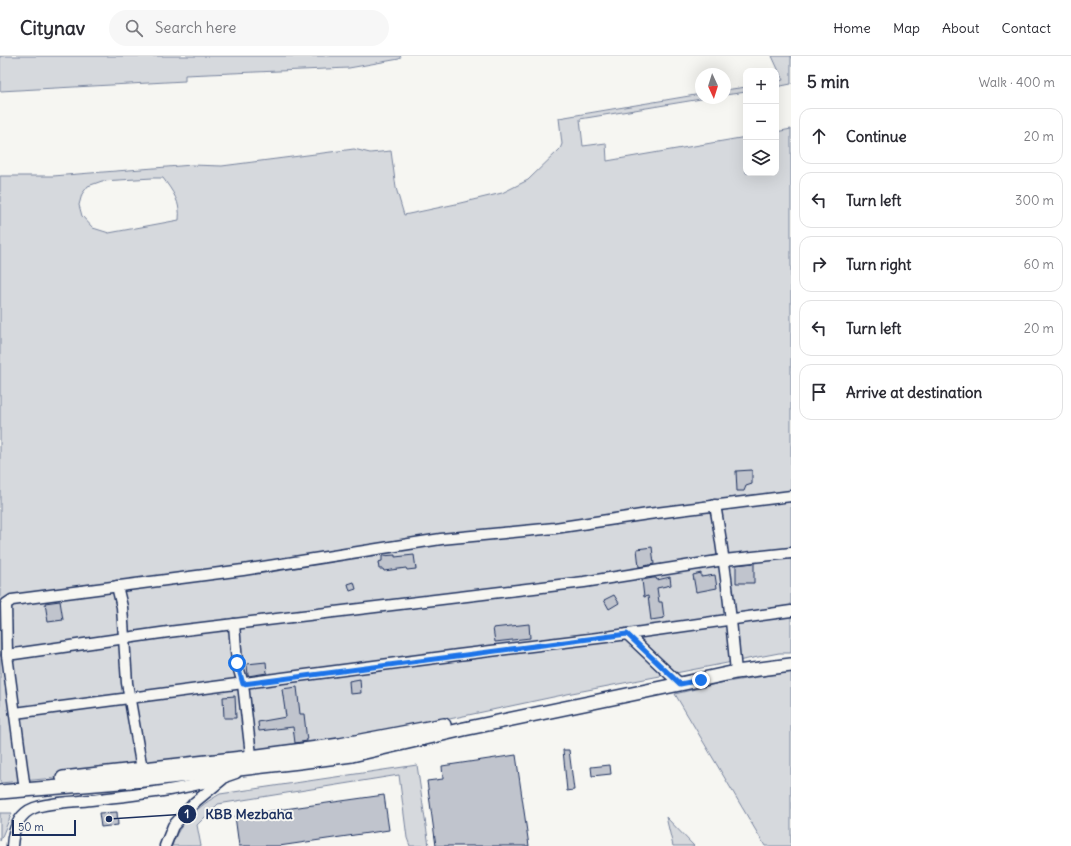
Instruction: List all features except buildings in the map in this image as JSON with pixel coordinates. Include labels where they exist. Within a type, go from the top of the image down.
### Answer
[{"type":"main road","points":[[0,792],[24,786],[143,775],[252,762],[299,762],[352,755],[677,680],[791,657]]},
{"type":"main road","points":[[736,669],[791,664]]},
{"type":"main road","points":[[0,784],[24,786]]},
{"type":"street","points":[[24,786],[7,655],[6,604],[12,600],[257,568],[441,539],[555,528],[648,514],[791,496]]},
{"type":"street","points":[[715,505],[732,618],[736,669]]},
{"type":"street","points":[[7,655],[234,624],[584,582],[724,560],[791,552]]},
{"type":"street","points":[[118,586],[122,607],[126,683],[143,775]]},
{"type":"street","points":[[15,713],[627,634],[732,618],[791,611]]},
{"type":"street","points":[[165,846],[173,826],[195,802],[227,776],[252,762],[243,684],[237,663],[234,624]]},
{"type":"street","points":[[627,634],[677,680]]},
{"type":"street","points":[[12,846],[13,833],[21,817],[33,808],[171,789],[227,776]]},
{"type":"shaded area","points":[[0,56],[401,56],[399,59],[349,68],[185,75],[185,81],[0,91]]},
{"type":"shaded area","points":[[772,56],[791,56],[791,84],[779,86],[779,81],[783,80],[779,68],[778,68]]},
{"type":"shaded area","points":[[743,87],[743,92],[731,94],[731,89]]},
{"type":"shaded area","points":[[695,95],[695,100],[580,119],[583,146],[606,143],[607,161],[743,138],[743,176],[779,176],[779,131],[791,129],[791,653],[779,653],[572,693],[393,731],[142,770],[0,783],[0,176],[53,176],[192,165],[222,166],[354,149],[370,153],[391,151],[396,188],[404,215],[502,193],[528,180],[560,149],[562,144],[559,118]],"holes":[[[163,178],[173,193],[179,208],[179,220],[109,233],[93,228],[82,216],[79,205],[82,194],[88,186],[102,181]]]},
{"type":"shaded area","points":[[791,672],[791,846],[765,846],[675,694],[720,683]]},
{"type":"shaded area","points":[[417,765],[429,846],[410,846],[407,838],[399,775],[218,804],[197,825],[201,846],[172,846],[180,829],[197,809],[220,794]]},
{"type":"shaded area","points":[[0,813],[12,813],[0,841]]},
{"type":"shaded area","points":[[666,817],[694,846],[673,846]]},
{"type":"place","name":"KBB Mezbaha","points":[[109,819]]},
{"type":"route","points":[[237,663],[243,684],[627,634],[680,684],[701,680]]}]
